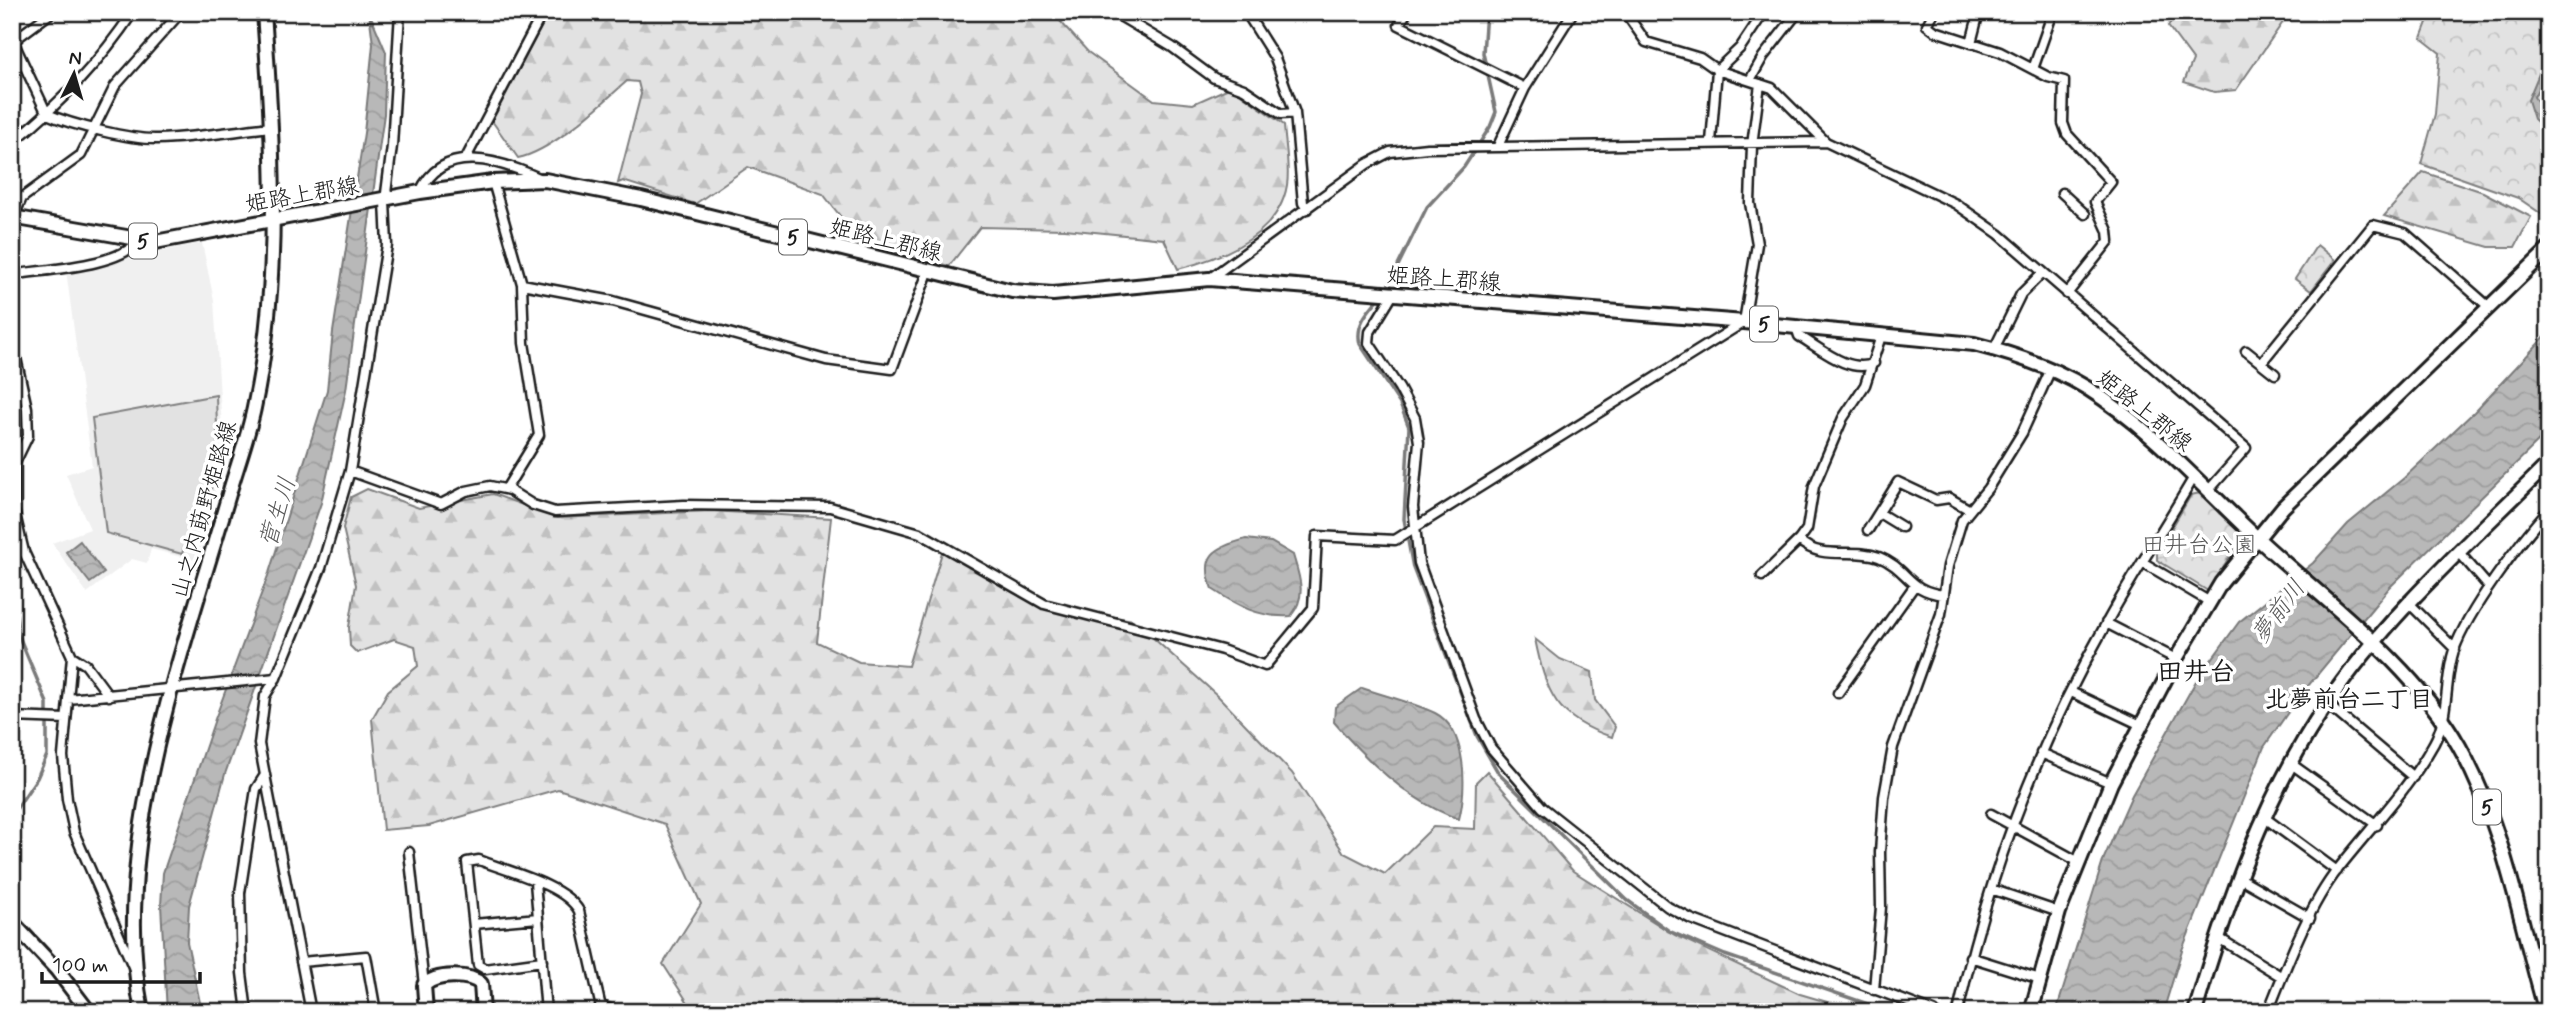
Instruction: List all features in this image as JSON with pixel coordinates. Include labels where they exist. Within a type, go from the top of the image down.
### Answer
[{"type":"main road","name":"山之内莇野姫路線","points":[[142,1012],[136,973],[135,929],[138,848],[144,808],[253,411],[268,334],[280,218],[264,12]]},
{"type":"main road","name":"姫路上郡線","points":[[13,218],[139,241],[178,238],[420,192],[493,182],[545,180],[641,199],[1012,291],[1053,293],[1209,279],[1392,296],[1744,322],[1974,344],[1994,349],[2051,369],[2119,411],[2364,635],[2417,688],[2443,722],[2472,771],[2497,833],[2546,1012]]},
{"type":"main road","points":[[2031,1012],[2059,912],[2110,783],[2176,659],[2210,602],[2256,537],[2322,467],[2549,249]]},
{"type":"main road","points":[[2195,1012],[2217,937],[2265,818],[2290,762],[2327,704],[2408,602],[2458,551],[2546,471]]},
{"type":"main road","points":[[12,922],[57,970],[89,1012]]},
{"type":"main road","points":[[426,1012],[424,985],[429,980],[471,977],[481,984],[483,1012]]},
{"type":"street","points":[[51,12],[13,40],[47,114],[80,128],[94,127],[155,139],[271,127]]},
{"type":"street","points":[[12,143],[47,114],[110,47],[133,12]]},
{"type":"street","points":[[13,218],[22,198],[81,155],[115,86],[181,12]]},
{"type":"street","points":[[311,1012],[259,744],[265,696],[271,678],[321,568],[350,471],[387,245],[382,201],[392,146],[400,12]]},
{"type":"street","points":[[466,158],[543,12]]},
{"type":"street","points":[[1113,12],[1172,47],[1214,78],[1244,89],[1281,114],[1295,113]]},
{"type":"street","points":[[1246,12],[1275,58],[1295,113],[1303,203],[1307,209]]},
{"type":"street","points":[[1407,12],[1399,25],[1525,88]]},
{"type":"street","points":[[1498,146],[1525,88],[1573,12]]},
{"type":"street","points":[[1625,12],[1646,42],[1700,58],[1717,70],[1772,88],[1826,142],[1956,204],[1999,234],[2246,448],[2208,491]]},
{"type":"street","points":[[1711,142],[1717,70],[1740,48],[1764,12]]},
{"type":"street","points":[[1750,80],[1763,57],[1798,12]]},
{"type":"street","points":[[1934,12],[1927,25],[2064,81],[2063,123],[2067,134],[2110,182],[2095,202],[2109,241],[2067,294]]},
{"type":"street","points":[[1971,43],[1979,12]]},
{"type":"street","points":[[2033,69],[2053,12]]},
{"type":"street","points":[[350,471],[441,504],[466,491],[490,486],[506,489],[533,505],[555,512],[684,505],[830,507],[920,533],[1044,604],[1222,650],[1265,666],[1313,608],[1318,536],[1395,540],[1744,322],[1758,244],[1750,203],[1752,145],[1760,84]]},
{"type":"street","points":[[1209,279],[1367,164],[1390,152],[1498,146],[1826,142]]},
{"type":"street","points":[[420,192],[425,183],[441,169],[457,159],[466,158],[510,167],[545,180]]},
{"type":"street","points":[[493,182],[522,284],[524,343],[538,435],[506,489]]},
{"type":"street","points":[[2062,193],[2085,214]]},
{"type":"street","points":[[2261,363],[2373,225],[2405,233],[2489,307]]},
{"type":"street","points":[[12,275],[111,259],[130,251],[139,241]]},
{"type":"street","points":[[522,284],[612,301],[826,360],[891,369],[928,272]]},
{"type":"street","points":[[1994,349],[2021,294],[2042,273]]},
{"type":"street","points":[[1392,296],[1370,331],[1369,344],[1399,388],[1415,418],[1419,442],[1413,507],[1419,563],[1476,719],[1491,748],[1542,807],[1668,907],[1691,919],[1934,1012]]},
{"type":"street","points":[[1796,327],[1799,335],[1848,364],[1860,368],[1874,363]]},
{"type":"street","points":[[1762,576],[1807,529],[1814,486],[1843,418],[1865,385],[1881,336]]},
{"type":"street","points":[[12,340],[27,408],[27,436],[13,464],[13,507],[24,552],[72,656],[63,756],[74,832],[136,973]]},
{"type":"street","points":[[2246,351],[2275,374]]},
{"type":"street","points":[[1874,990],[1881,907],[1880,852],[1889,760],[1941,614],[1948,566],[1962,520],[2022,433],[2051,369]]},
{"type":"street","points":[[1958,1012],[1970,957],[1991,889],[2041,753],[2106,623],[2194,477]]},
{"type":"street","points":[[1868,530],[1898,482],[1936,500],[1949,498],[1970,510]]},
{"type":"street","points":[[2268,1012],[2310,918],[2337,871],[2377,825],[2413,777],[2443,722],[2455,649],[2489,587],[2549,509]]},
{"type":"street","points":[[1879,513],[1902,527]]},
{"type":"street","points":[[1799,540],[1817,551],[1878,556],[1924,593],[1944,595]]},
{"type":"street","points":[[2458,551],[2489,587]]},
{"type":"street","points":[[12,553],[24,552]]},
{"type":"street","points":[[2144,563],[2210,602]]},
{"type":"street","points":[[1838,693],[1915,585]]},
{"type":"street","points":[[2408,602],[2455,649]]},
{"type":"street","points":[[2106,623],[2176,659]]},
{"type":"street","points":[[72,656],[86,665],[109,696]]},
{"type":"street","points":[[1838,669],[1848,676]]},
{"type":"street","points":[[68,699],[271,678]]},
{"type":"street","points":[[2071,692],[2141,725]]},
{"type":"street","points":[[2327,704],[2413,777]]},
{"type":"street","points":[[12,717],[66,719]]},
{"type":"street","points":[[2041,753],[2110,783]]},
{"type":"street","points":[[2290,762],[2377,825]]},
{"type":"street","points":[[247,1012],[242,973],[240,893],[256,789],[265,775]]},
{"type":"street","points":[[1991,814],[2079,862]]},
{"type":"street","points":[[2265,818],[2337,871]]},
{"type":"street","points":[[409,852],[424,985]]},
{"type":"street","points":[[542,961],[485,970],[478,965],[467,862],[479,860],[573,900],[579,911],[602,1009],[618,1012]]},
{"type":"street","points":[[2240,878],[2310,918]]},
{"type":"street","points":[[535,882],[546,1012]]},
{"type":"street","points":[[1991,889],[2059,912]]},
{"type":"street","points":[[474,924],[538,918]]},
{"type":"street","points":[[2217,937],[2282,977]]},
{"type":"street","points":[[301,962],[366,956],[376,1012]]},
{"type":"street","points":[[1970,957],[2040,979]]},
{"type":"shaded area","points":[[202,243],[214,300],[224,461],[197,561],[151,549],[147,563],[132,559],[87,593],[52,543],[90,529],[66,474],[92,466],[66,270]]},
{"type":"green space","points":[[549,12],[1052,12],[1088,52],[1154,100],[1193,104],[1231,87],[1284,125],[1287,185],[1282,203],[1273,218],[1246,242],[1212,258],[1178,269],[1164,239],[1065,229],[980,227],[949,266],[862,244],[823,194],[748,167],[695,204],[623,181],[618,183],[641,94],[638,82],[627,81],[561,137],[532,154],[518,158],[492,121]]},
{"type":"green space","points":[[2178,12],[2290,12],[2236,90],[2214,92],[2184,82],[2193,60],[2168,26]]},
{"type":"green space","points":[[2431,12],[2549,12],[2549,219],[2518,198],[2421,164],[2435,114],[2440,53],[2421,38]]},
{"type":"green space","points":[[2423,172],[2483,192],[2531,217],[2515,247],[2489,247],[2384,216]]},
{"type":"green space","points":[[2317,245],[2335,260],[2311,291],[2295,279]]},
{"type":"green space","points":[[216,395],[218,460],[210,493],[197,503],[182,554],[106,533],[92,418]]},
{"type":"green space","points":[[367,489],[419,508],[493,494],[558,518],[710,511],[831,518],[817,642],[859,662],[908,666],[943,549],[1053,607],[1133,620],[1218,696],[1292,773],[1344,853],[1385,874],[1433,827],[1475,829],[1476,782],[1487,771],[1573,871],[1675,935],[1800,994],[1861,1012],[694,1012],[663,964],[701,904],[665,824],[558,789],[429,826],[383,830],[372,719],[388,691],[418,666],[415,646],[394,639],[357,653],[350,646],[349,627],[356,585],[343,528],[351,497]]},
{"type":"green space","name":"田井台公園","points":[[2200,493],[2239,531],[2240,540],[2208,591],[2157,560],[2157,553],[2191,495]]},
{"type":"green space","points":[[1535,639],[1560,659],[1592,672],[1595,700],[1615,727],[1612,737],[1578,722],[1557,702],[1544,675]]},
{"type":"water","points":[[369,12],[386,52],[384,114],[346,390],[321,503],[225,774],[189,906],[187,942],[202,1012],[167,1012],[161,905],[163,873],[215,719],[269,573],[327,390],[333,332],[364,133],[373,44]]},
{"type":"water","points":[[2542,17],[2547,17],[2548,69],[2534,97],[2540,105],[2549,108],[2549,133],[2534,119],[2528,100],[2541,69]]},
{"type":"water","name":"夢前川","points":[[2549,332],[2549,431],[2389,588],[2298,698],[2264,747],[2182,950],[2163,1012],[2056,1012],[2104,858],[2132,795],[2196,681],[2239,622],[2313,563],[2348,524],[2404,478],[2474,412]]},
{"type":"water","points":[[1246,539],[1271,542],[1293,555],[1301,594],[1291,616],[1269,615],[1249,610],[1212,589],[1208,568],[1212,555],[1226,546]]},
{"type":"water","points":[[80,541],[104,573],[90,583],[66,552]]},
{"type":"water","points":[[1362,688],[1426,709],[1446,721],[1459,746],[1462,761],[1463,792],[1459,819],[1407,792],[1375,766],[1334,722],[1335,707]]},
{"type":"waterway","points":[[12,148],[48,118],[81,85],[111,50],[138,12]]},
{"type":"waterway","points":[[1386,290],[1427,207],[1464,167],[1490,127],[1496,112],[1483,53],[1486,12]]},
{"type":"waterway","points":[[2543,12],[2545,17]]},
{"type":"waterway","points":[[1381,296],[1364,318],[1359,337],[1360,344],[1400,404],[1409,427],[1404,519],[1413,568],[1477,736],[1499,774],[1627,900],[1669,931],[1725,955],[1891,1012]]},
{"type":"waterway","points":[[12,559],[18,634],[47,703],[47,755],[37,778],[12,815]]},
{"type":"district","name":"田井台","points":[[2196,671]]},
{"type":"district","name":"北夢前台二丁目","points":[[2349,699]]},
{"type":"water label","name":"菅生川","points":[[277,512]]}]
